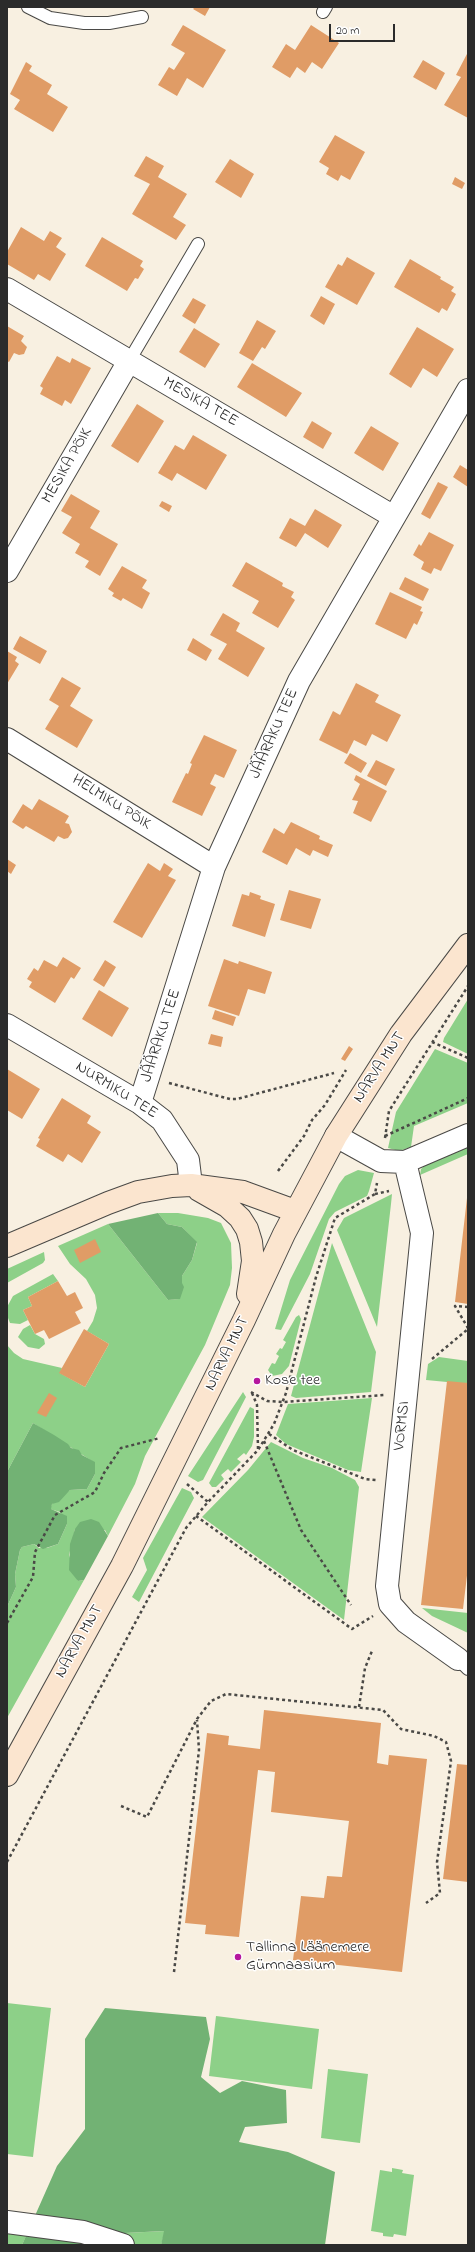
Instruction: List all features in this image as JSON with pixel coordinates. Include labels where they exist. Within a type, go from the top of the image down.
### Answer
[{"type":"main road","name":"NARVA MNT","points":[[7,1775],[122,1566],[244,1320],[295,1211],[336,1136],[401,1034],[468,945]]},
{"type":"main road","points":[[191,1185],[234,1212],[244,1224],[249,1234],[253,1261],[244,1320]]},
{"type":"main road","points":[[7,1246],[108,1203],[138,1192],[172,1186],[191,1185],[243,1192],[295,1211]]},
{"type":"street","name":"MESIKA TEE","points":[[7,289],[394,517]]},
{"type":"street","name":"MESIKA PÕIK","points":[[7,571],[129,361]]},
{"type":"street","name":"JÄÄRAKU TEE","points":[[140,1103],[214,867],[299,682],[468,390]]},
{"type":"street","name":"HELMIKU PÕIK","points":[[7,739],[214,867]]},
{"type":"street","name":"NURMIKU TEE","points":[[7,1025],[140,1103],[162,1120],[188,1160],[191,1185]]},
{"type":"street","points":[[336,1136],[381,1161],[405,1162],[468,1135]]},
{"type":"street","name":"VORMSI","points":[[390,1604],[387,1586],[422,1233],[405,1162]]},
{"type":"street","points":[[390,1604],[406,1622],[463,1664]]},
{"type":"street","points":[[7,2222],[83,2232],[122,2245]]},
{"type":"lane","points":[[28,7],[50,18],[84,23],[109,23],[142,17]]},
{"type":"lane","points":[[129,361],[198,244]]},
{"type":"path","points":[[7,1862],[186,1528],[208,1502],[258,1450],[269,1434],[283,1402],[335,1218],[375,1194],[389,1111],[468,986]]},
{"type":"path","points":[[432,1042],[468,1058]]},
{"type":"path","points":[[422,1046],[427,1050]]},
{"type":"path","points":[[278,1171],[304,1136],[312,1120],[325,1105],[346,1070]]},
{"type":"path","points":[[149,1078],[230,1099],[334,1073]]},
{"type":"path","points":[[385,1136],[468,1098]]},
{"type":"path","points":[[429,1362],[468,1328],[455,1306],[468,1308]]},
{"type":"path","points":[[258,1450],[257,1405],[251,1392],[267,1401],[283,1402],[407,1393]]},
{"type":"path","points":[[269,1434],[293,1450],[365,1479],[397,1483]]},
{"type":"path","points":[[7,1623],[33,1577],[35,1552],[55,1515],[95,1492],[104,1473],[121,1448],[160,1438]]},
{"type":"path","points":[[264,1441],[301,1530],[351,1605]]},
{"type":"path","points":[[184,1481],[208,1502]]},
{"type":"path","points":[[196,1516],[352,1629],[390,1604]]},
{"type":"path","points":[[359,1706],[365,1668],[372,1651]]},
{"type":"path","points":[[121,1806],[147,1817],[197,1719],[211,1701],[226,1694],[359,1706],[383,1710],[401,1728],[434,1736],[446,1742],[451,1761],[437,1862],[440,1893],[426,1903]]},
{"type":"path","points":[[174,1972],[199,1750],[197,1719]]},
{"type":"green space","points":[[468,999],[468,1054],[443,1042]]},
{"type":"green space","points":[[435,1049],[468,1063],[468,1103],[414,1126],[411,1147],[399,1151],[388,1148],[396,1112]]},
{"type":"green space","points":[[468,1145],[468,1154],[420,1175],[421,1169],[427,1163]]},
{"type":"green space","points":[[358,1170],[374,1173],[367,1196],[335,1212],[329,1219],[310,1274],[281,1330],[275,1329],[290,1280],[339,1184],[345,1176]]},
{"type":"green space","points":[[392,1194],[377,1327],[337,1230],[344,1218]]},
{"type":"green space","points":[[158,1213],[178,1213],[208,1218],[221,1223],[231,1243],[232,1268],[230,1285],[205,1345],[145,1456],[135,1484],[108,1536],[105,1530],[75,1529],[69,1555],[78,1581],[84,1580],[7,1718],[7,1607],[16,1587],[15,1574],[20,1550],[22,1547],[34,1544],[39,1548],[47,1548],[58,1544],[67,1524],[60,1512],[50,1509],[52,1504],[70,1490],[87,1489],[95,1474],[95,1463],[33,1423],[7,1472],[7,1345],[14,1353],[23,1359],[62,1368],[60,1373],[85,1387],[109,1344],[87,1331],[93,1321],[97,1308],[95,1295],[86,1279],[70,1264],[58,1246],[108,1224],[168,1300],[179,1299],[182,1276],[192,1260],[197,1243],[182,1227],[167,1224]]},
{"type":"green space","points":[[158,1213],[167,1224],[182,1227],[197,1242],[192,1260],[182,1276],[182,1283],[184,1287],[180,1299],[168,1300],[108,1224]]},
{"type":"green space","points":[[332,1243],[376,1352],[371,1392],[296,1398],[291,1396]]},
{"type":"green space","points":[[44,1252],[45,1260],[43,1263],[7,1283],[7,1269]]},
{"type":"green space","points":[[53,1274],[58,1281],[28,1297],[32,1306],[23,1310],[28,1320],[20,1324],[10,1323],[7,1307],[13,1296]]},
{"type":"green space","points":[[299,1315],[301,1319],[289,1366],[282,1374],[272,1376],[268,1370],[272,1363],[275,1364],[279,1356],[276,1354],[280,1348],[282,1349],[286,1342],[283,1340],[296,1317]]},
{"type":"green space","points":[[30,1325],[35,1334],[44,1339],[45,1344],[39,1349],[28,1347],[18,1337],[23,1329]]},
{"type":"green space","points":[[439,1357],[468,1361],[468,1384],[426,1380],[428,1364]]},
{"type":"green space","points":[[243,1392],[246,1397],[203,1480],[198,1482],[188,1476]]},
{"type":"green space","points":[[372,1398],[361,1472],[348,1470],[286,1444],[276,1435],[288,1404]]},
{"type":"green space","points":[[250,1407],[254,1409],[254,1437],[252,1446],[246,1455],[244,1453],[237,1459],[241,1462],[231,1472],[228,1469],[221,1475],[224,1479],[216,1487],[212,1487],[209,1483]]},
{"type":"green space","points":[[33,1423],[68,1444],[71,1448],[79,1450],[82,1455],[95,1462],[95,1474],[87,1489],[70,1490],[59,1502],[52,1504],[51,1509],[67,1516],[67,1524],[58,1544],[43,1549],[34,1544],[22,1547],[20,1550],[15,1574],[16,1587],[7,1607],[7,1472]]},
{"type":"green space","points":[[271,1442],[303,1458],[332,1468],[355,1480],[359,1487],[344,1620],[202,1517],[248,1470]]},
{"type":"green space","points":[[182,1488],[191,1492],[194,1498],[139,1602],[132,1597],[147,1570],[143,1558]]},
{"type":"green space","points":[[91,1519],[99,1522],[108,1536],[84,1580],[78,1581],[69,1570],[70,1544],[75,1529],[80,1522]]},
{"type":"green space","points":[[422,1608],[468,1613],[468,1633],[432,1616]]},
{"type":"green space","points":[[7,2003],[51,2008],[33,2157],[7,2154]]},
{"type":"green space","points":[[105,2008],[206,2017],[210,2039],[201,2077],[220,2093],[242,2081],[286,2090],[287,2123],[245,2127],[239,2142],[288,2152],[335,2172],[325,2245],[161,2245],[164,2231],[125,2233],[118,2245],[22,2245],[57,2166],[85,2129],[85,2039]]},
{"type":"green space","points":[[216,2016],[319,2029],[312,2089],[209,2076]]},
{"type":"green space","points":[[328,2069],[368,2074],[360,2143],[321,2138]]},
{"type":"green space","points":[[392,2168],[403,2170],[402,2173],[414,2175],[406,2236],[394,2234],[393,2237],[383,2236],[383,2233],[371,2231],[380,2170],[392,2172]]},
{"type":"green space","points":[[7,2229],[28,2232],[22,2245],[7,2245]]},
{"type":"green space","points":[[165,2231],[161,2245],[118,2245],[125,2233]]},
{"type":"building","points":[[195,7],[210,7],[205,16],[193,9]]},
{"type":"building","points":[[183,25],[226,50],[203,88],[187,78],[177,96],[158,85],[169,67],[174,70],[185,53],[171,45]]},
{"type":"building","points":[[311,25],[339,43],[322,69],[312,62],[305,73],[297,67],[290,78],[272,67],[286,44],[295,50]]},
{"type":"building","points":[[468,52],[468,118],[444,105],[461,77],[456,75]]},
{"type":"building","points":[[423,60],[445,73],[436,90],[413,77]]},
{"type":"building","points":[[26,62],[32,66],[29,71],[52,85],[47,94],[68,107],[53,132],[14,109],[20,100],[10,94]]},
{"type":"building","points":[[335,135],[365,152],[350,180],[341,175],[338,181],[326,174],[329,168],[319,162]]},
{"type":"building","points":[[146,156],[164,166],[158,177],[187,194],[173,217],[186,225],[176,240],[132,214],[150,184],[134,176]]},
{"type":"building","points":[[230,159],[254,174],[241,198],[215,182]]},
{"type":"building","points":[[455,177],[465,183],[462,189],[452,184]]},
{"type":"building","points":[[21,227],[44,241],[50,231],[62,238],[56,247],[66,254],[50,281],[38,274],[34,280],[7,264],[7,252]]},
{"type":"building","points":[[102,237],[143,261],[140,266],[144,269],[138,279],[135,278],[127,291],[85,266]]},
{"type":"building","points":[[347,257],[375,273],[357,305],[325,287],[338,264],[342,266]]},
{"type":"building","points":[[410,259],[441,277],[440,279],[454,287],[451,291],[456,294],[447,311],[442,308],[439,313],[394,287]]},
{"type":"building","points":[[321,296],[335,304],[324,325],[310,316]]},
{"type":"building","points":[[193,298],[206,305],[195,324],[182,316]]},
{"type":"building","points":[[257,320],[276,331],[265,349],[262,347],[253,361],[239,353]]},
{"type":"building","points":[[7,326],[24,336],[21,341],[27,347],[24,354],[19,355],[14,353],[9,362],[7,361]]},
{"type":"building","points":[[417,327],[454,349],[437,377],[423,368],[411,388],[389,374]]},
{"type":"building","points":[[194,328],[220,344],[205,368],[179,352]]},
{"type":"building","points":[[57,356],[70,363],[72,358],[91,368],[71,404],[65,400],[62,406],[40,394],[43,388],[40,386]]},
{"type":"building","points":[[252,363],[302,393],[286,417],[237,387]]},
{"type":"building","points":[[137,404],[164,421],[138,463],[111,446]]},
{"type":"building","points":[[312,421],[332,433],[323,449],[303,437]]},
{"type":"building","points":[[371,426],[399,443],[383,471],[354,453]]},
{"type":"building","points":[[193,435],[227,455],[206,490],[177,473],[172,481],[158,473],[175,445],[184,450]]},
{"type":"building","points":[[460,465],[468,470],[468,487],[453,477]]},
{"type":"building","points":[[438,482],[448,487],[430,519],[421,514]]},
{"type":"building","points":[[71,494],[100,511],[90,528],[118,544],[100,576],[85,567],[89,561],[75,553],[80,544],[62,533],[72,517],[61,511]]},
{"type":"building","points":[[162,501],[172,506],[169,512],[159,506]]},
{"type":"building","points":[[315,509],[342,525],[328,548],[305,533],[296,547],[279,538],[290,518],[305,526]]},
{"type":"building","points":[[429,532],[454,545],[441,571],[434,568],[431,574],[421,569],[424,562],[413,555],[419,544],[421,546]]},
{"type":"building","points":[[246,562],[283,583],[282,586],[294,592],[291,597],[295,600],[278,628],[252,613],[259,601],[232,586]]},
{"type":"building","points":[[122,566],[147,580],[142,588],[150,593],[142,609],[123,598],[121,601],[112,596],[114,593],[108,589]]},
{"type":"building","points":[[405,577],[429,589],[423,601],[399,589]]},
{"type":"building","points":[[390,592],[422,607],[420,611],[423,612],[417,625],[414,623],[406,639],[375,624]]},
{"type":"building","points":[[223,613],[240,623],[236,631],[265,648],[248,677],[218,659],[227,644],[210,635]]},
{"type":"building","points":[[20,636],[47,651],[40,664],[13,649]]},
{"type":"building","points":[[193,638],[212,650],[206,661],[187,650]]},
{"type":"building","points":[[7,651],[17,657],[15,661],[19,664],[7,684]]},
{"type":"building","points":[[62,677],[81,688],[70,706],[93,720],[77,748],[45,729],[59,706],[49,700]]},
{"type":"building","points":[[356,683],[379,695],[375,702],[401,715],[387,742],[372,734],[366,746],[354,740],[347,754],[319,740],[333,711],[340,715]]},
{"type":"building","points":[[204,735],[237,750],[224,778],[215,774],[210,784],[216,787],[202,816],[172,802],[186,773],[188,774],[192,764],[190,763]]},
{"type":"building","points":[[350,753],[367,763],[361,773],[344,763]]},
{"type":"building","points":[[376,760],[395,769],[386,786],[367,776]]},
{"type":"building","points":[[356,775],[387,791],[371,822],[353,813],[358,801],[352,800],[360,784],[354,780]]},
{"type":"building","points":[[39,799],[69,816],[65,823],[69,824],[72,832],[68,838],[64,839],[58,836],[54,842],[26,826],[23,829],[12,822],[23,804],[32,810]]},
{"type":"building","points":[[291,822],[320,836],[319,839],[333,845],[328,857],[313,850],[310,856],[296,848],[287,865],[262,852],[274,828],[284,834]]},
{"type":"building","points":[[7,859],[16,865],[11,874],[7,871]]},
{"type":"building","points":[[148,863],[160,871],[164,863],[173,869],[168,876],[176,880],[142,938],[113,922]]},
{"type":"building","points":[[289,890],[321,899],[311,929],[280,920]]},
{"type":"building","points":[[250,892],[261,896],[260,899],[275,904],[265,937],[232,926],[242,894],[249,896]]},
{"type":"building","points":[[63,957],[81,968],[74,979],[71,977],[55,1003],[29,987],[32,982],[27,979],[34,968],[38,971],[44,960],[57,967]]},
{"type":"building","points":[[224,959],[238,964],[239,961],[272,972],[265,994],[248,989],[239,1016],[208,1006]]},
{"type":"building","points":[[105,960],[116,967],[104,987],[93,980]]},
{"type":"building","points":[[99,990],[129,1008],[112,1037],[82,1019]]},
{"type":"building","points":[[215,1010],[236,1017],[233,1026],[212,1019]]},
{"type":"building","points":[[211,1034],[223,1037],[221,1047],[208,1044]]},
{"type":"building","points":[[349,1046],[353,1049],[345,1061],[341,1059]]},
{"type":"building","points":[[7,1069],[40,1089],[22,1119],[7,1110]]},
{"type":"building","points":[[62,1098],[91,1116],[87,1123],[101,1132],[82,1163],[68,1154],[63,1162],[36,1146],[40,1139],[38,1138]]},
{"type":"building","points":[[468,1198],[468,1304],[455,1302]]},
{"type":"building","points":[[95,1239],[101,1252],[80,1263],[74,1250]]},
{"type":"building","points":[[58,1281],[67,1296],[75,1292],[83,1308],[75,1312],[81,1323],[49,1339],[44,1330],[35,1334],[23,1310],[32,1306],[28,1297]]},
{"type":"building","points":[[84,1329],[109,1344],[85,1387],[59,1373]]},
{"type":"building","points":[[447,1381],[468,1383],[468,1567],[463,1609],[421,1605]]},
{"type":"building","points":[[49,1393],[57,1398],[46,1417],[37,1413]]},
{"type":"building","points":[[264,1710],[381,1723],[377,1763],[388,1765],[389,1755],[427,1759],[402,1972],[293,1960],[301,1896],[324,1898],[327,1876],[342,1877],[349,1821],[271,1812],[275,1772],[258,1770],[239,1937],[205,1934],[206,1925],[185,1923],[207,1733],[229,1736],[228,1745],[260,1749]]},
{"type":"building","points":[[457,1764],[468,1765],[468,1882],[443,1879]]},
{"type":"place","name":"Kose tee","points":[[257,1381]]},
{"type":"place","name":"Tallinna Läänemere Gümnaasium","points":[[238,1957]]}]
